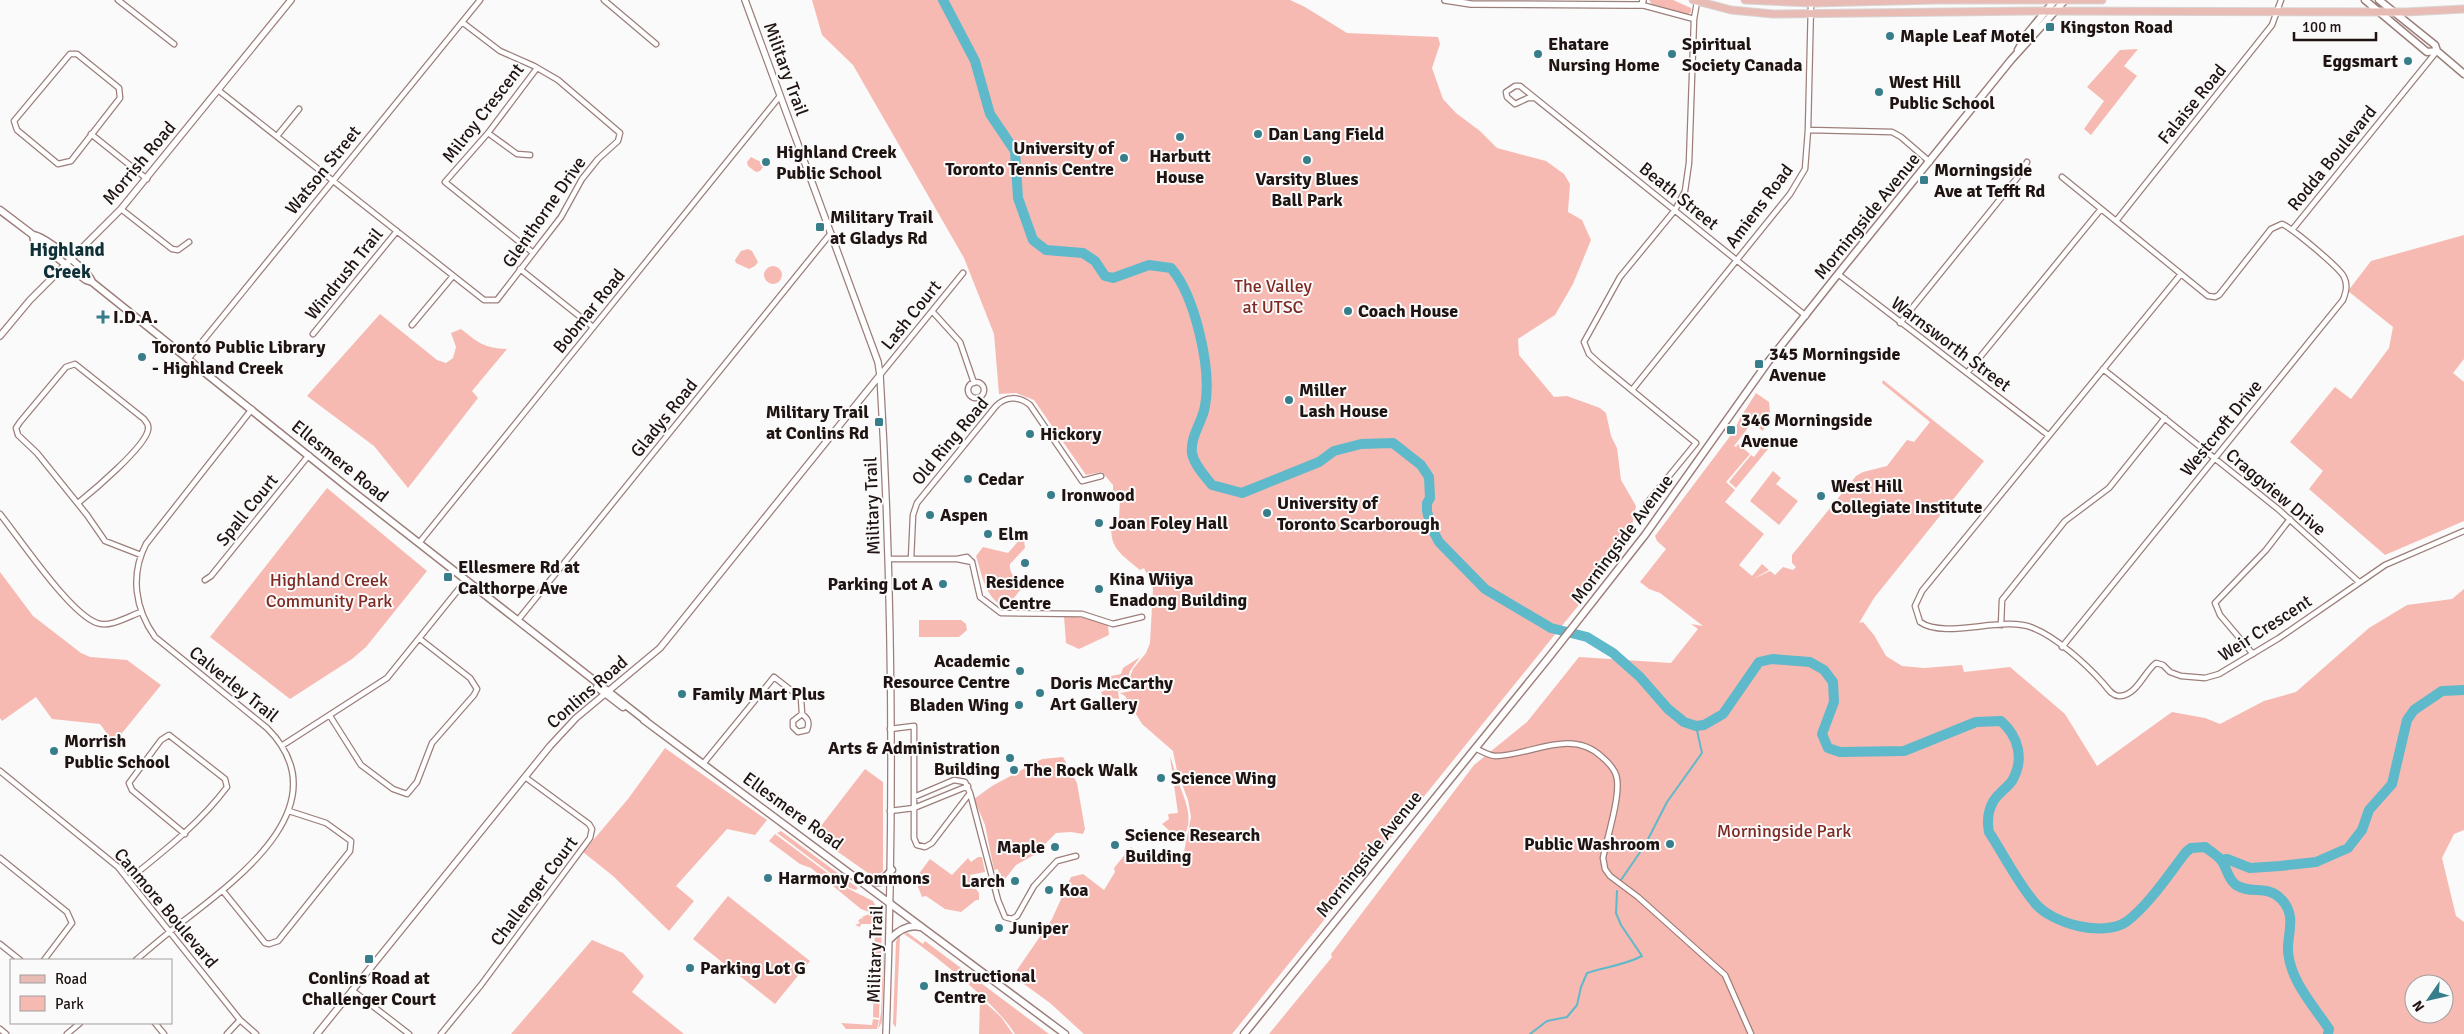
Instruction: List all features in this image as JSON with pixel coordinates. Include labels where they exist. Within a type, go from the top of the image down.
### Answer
[{"type":"main road","points":[[1746,0],[1811,3],[1834,1],[2102,0]]},
{"type":"main road","name":"Morningside Avenue","points":[[2015,55],[2027,34],[2055,0]]},
{"type":"main road","name":"Morningside Avenue","points":[[1244,1034],[1550,656],[1636,546],[1671,501],[1768,362],[2015,55],[2065,0]]},
{"type":"main road","points":[[2365,0],[2427,52],[2437,51]]},
{"type":"main road","points":[[2379,0],[2435,45],[2437,51],[2464,74]]},
{"type":"main road","points":[[1695,1],[1752,13],[1835,14],[2393,11],[2464,8]]},
{"type":"main road","name":"Ellesmere Road","points":[[0,210],[33,235],[38,235],[69,262],[90,275],[92,282],[419,543],[571,661],[607,692],[1065,1034]]},
{"type":"main road","points":[[862,881],[880,882],[892,870]]},
{"type":"main road","points":[[890,939],[906,927],[914,925],[924,927]]},
{"type":"street","points":[[118,0],[174,44]]},
{"type":"street","name":"Morrish Road","points":[[0,336],[30,300],[121,209],[291,0]]},
{"type":"street","name":"Watson Street","points":[[189,358],[480,0]]},
{"type":"street","points":[[604,0],[656,44]]},
{"type":"street","name":"Military Trail","points":[[745,0],[878,362],[880,375],[889,559],[892,870],[886,1034]]},
{"type":"street","points":[[1445,0],[1471,4],[1642,2],[1694,19]]},
{"type":"street","name":"Falaise Road","points":[[2116,221],[2272,25],[2281,0]]},
{"type":"street","points":[[1647,503],[1696,443],[1589,354],[1584,342],[1620,277],[1675,210],[1688,182],[1695,1]]},
{"type":"street","points":[[1834,1],[1835,14]]},
{"type":"street","name":"Amiens Road","points":[[1632,390],[1802,176],[1808,130],[1811,3]]},
{"type":"street","name":"Glenthorne Drive","points":[[218,90],[484,300],[498,300],[532,252],[561,217],[582,179],[598,160],[616,144],[620,133],[558,80],[500,51],[462,22]]},
{"type":"street","name":"Rodda Boulevard","points":[[2062,177],[2208,296],[2215,297],[2271,229],[2282,224],[2292,230],[2437,51]]},
{"type":"street","points":[[70,54],[77,54],[119,88],[120,98],[92,134],[71,161],[58,164],[14,126],[18,114],[70,54]]},
{"type":"street","name":"Milroy Crescent","points":[[532,252],[445,182],[488,133],[537,68]]},
{"type":"street","name":"Beath Street","points":[[1534,98],[1515,104],[1510,101],[1506,92],[1515,86],[1520,86],[1806,316]]},
{"type":"street","name":"Bobmar Road","points":[[419,543],[780,96]]},
{"type":"street","points":[[277,136],[299,109]]},
{"type":"street","points":[[1808,130],[1892,132],[1901,137],[1930,162]]},
{"type":"street","points":[[488,133],[517,154],[530,155]]},
{"type":"street","points":[[92,134],[146,179]]},
{"type":"street","points":[[1900,323],[2021,173],[2027,162]]},
{"type":"street","points":[[121,209],[172,249],[178,250],[189,242]]},
{"type":"street","points":[[1967,374],[2100,209]]},
{"type":"street","name":"Westcroft Drive","points":[[2062,647],[2339,304],[2346,292],[2346,283],[2340,271],[2292,230]]},
{"type":"street","name":"Windrush Trail","points":[[313,334],[397,231]]},
{"type":"street","name":"Gladys Road","points":[[518,620],[830,232]]},
{"type":"street","points":[[520,269],[593,327]]},
{"type":"street","name":"Lash Court","points":[[880,375],[963,273]]},
{"type":"street","name":"Warnsworth Street","points":[[1838,274],[2048,435]]},
{"type":"street","name":"Weir Crescent","points":[[2180,274],[1922,591],[1915,606],[1920,622],[1927,627],[2001,625],[2031,627],[2062,647],[2117,696],[2129,692],[2156,663],[2163,665],[2170,672],[2181,676],[2205,678],[2233,667],[2385,565],[2464,530]]},
{"type":"street","points":[[412,325],[453,276]]},
{"type":"street","points":[[932,311],[960,342],[974,383]]},
{"type":"street","points":[[78,503],[124,462],[148,432],[148,424],[75,364],[66,367],[16,428],[18,436],[37,453],[78,503],[105,541],[141,555]]},
{"type":"street","name":"Craggview Drive","points":[[2103,369],[2290,520],[2359,582]]},
{"type":"street","name":"Conlins Road","points":[[317,1034],[568,726],[660,648],[880,375]]},
{"type":"street","name":"Old Ring Road","points":[[911,559],[913,514],[917,502],[996,406],[1005,400],[1018,398],[1028,404],[1082,481],[1101,476]]},
{"type":"street","name":"Calverley Trail","points":[[137,959],[244,874],[280,828],[289,812],[294,781],[289,757],[282,745],[267,728],[162,644],[149,628],[141,612],[136,591],[141,555],[156,530],[252,409]]},
{"type":"street","points":[[2001,625],[2002,600],[2016,582],[2065,521],[2109,488],[2165,418]]},
{"type":"street","name":"Spall Court","points":[[205,580],[215,571],[309,455]]},
{"type":"street","points":[[0,514],[60,593],[91,620],[97,624],[108,624],[141,612]]},
{"type":"street","points":[[2253,654],[2220,616],[2215,603],[2266,550],[2290,520]]},
{"type":"street","points":[[889,559],[959,558],[972,562],[980,597],[1001,613],[1082,614],[1113,624],[1142,617]]},
{"type":"street","points":[[282,745],[330,716],[386,678],[420,639],[466,580]]},
{"type":"street","points":[[330,716],[362,765],[393,789],[407,794],[417,782],[432,743],[474,695],[477,689],[470,678],[420,639]]},
{"type":"street","points":[[703,764],[774,677],[802,698],[802,714]]},
{"type":"street","points":[[890,729],[914,726],[914,839],[917,845],[925,847],[932,843],[970,793]]},
{"type":"street","points":[[128,880],[185,834],[201,820],[227,787],[227,782],[169,735],[161,740],[128,783],[132,790],[185,834]]},
{"type":"street","points":[[1474,748],[1496,756],[1557,744],[1578,744],[1593,749],[1608,762],[1616,774],[1618,785],[1603,858],[1604,869],[1613,880],[1638,897],[1724,974],[1751,1034]]},
{"type":"street","name":"Canmore Boulevard","points":[[0,771],[101,852],[128,880],[240,1020],[256,1034]]},
{"type":"street","name":"Challenger Court","points":[[441,1034],[590,838],[592,829],[589,824],[525,777]]},
{"type":"street","points":[[914,797],[958,780],[965,782],[970,793],[998,900],[1005,917],[1012,918],[1019,914],[1034,886],[1057,861],[1076,856]]},
{"type":"street","points":[[890,811],[914,808],[968,786]]},
{"type":"street","points":[[223,891],[265,943],[269,944],[278,941],[346,855],[351,846],[351,841],[326,823],[289,812]]},
{"type":"street","points":[[0,858],[67,912],[72,923],[45,959]]},
{"type":"street","points":[[0,944],[19,959]]},
{"type":"street","points":[[352,990],[409,1034]]},
{"type":"street","points":[[227,1034],[240,1020]]},
{"type":"street","points":[[67,1034],[79,1024]]},
{"type":"street","points":[[156,1024],[164,1034]]},
{"type":"street","points":[[75,1028],[79,1033]]},
{"type":"street","points":[[0,1029],[6,1034]]},
{"type":"green space","name":"The Valley at UTSC","points":[[812,0],[1290,0],[1347,33],[1438,37],[1440,44],[1432,68],[1443,99],[1456,113],[1480,131],[1497,148],[1546,161],[1564,174],[1570,184],[1568,212],[1582,220],[1591,240],[1573,284],[1555,315],[1518,339],[1519,355],[1554,397],[1567,396],[1600,408],[1606,413],[1611,436],[1617,448],[1621,480],[1636,506],[1628,544],[1232,1034],[1084,1034],[1050,1003],[1013,976],[1052,919],[1071,877],[1083,874],[1104,890],[1115,872],[1114,868],[1131,847],[1146,857],[1168,863],[1174,863],[1184,852],[1191,817],[1188,800],[1177,771],[1173,751],[1142,724],[1125,696],[1120,693],[1131,691],[1140,682],[1139,678],[1136,685],[1132,687],[1128,682],[1133,669],[1146,653],[1150,643],[1153,588],[1144,568],[1140,570],[1121,554],[1114,543],[1111,528],[1112,518],[1119,518],[1120,499],[1113,498],[1113,485],[1102,472],[1086,475],[1034,400],[1016,393],[999,394],[994,334],[964,258],[853,65],[822,35]]},
{"type":"green space","points":[[1649,0],[1673,0],[1691,8],[1691,12],[1687,15],[1652,4]]},
{"type":"green space","points":[[2138,49],[2124,66],[2137,76],[2091,135],[2084,129],[2104,101],[2087,87],[2120,50]]},
{"type":"green space","points":[[751,157],[763,163],[764,166],[760,171],[756,172],[748,166],[747,162]]},
{"type":"green space","points":[[2464,235],[2464,359],[2453,373],[2464,382],[2464,521],[2385,555],[2309,489],[2323,471],[2290,442],[2335,387],[2351,399],[2389,348],[2393,327],[2348,291],[2371,261]]},
{"type":"green space","points":[[748,249],[752,251],[758,262],[749,269],[736,263],[735,260],[741,251]]},
{"type":"green space","points":[[773,266],[779,269],[782,275],[779,281],[773,284],[767,281],[764,275],[767,269]]},
{"type":"green space","points":[[380,314],[437,360],[446,363],[453,358],[456,347],[451,333],[461,329],[482,344],[507,349],[472,391],[478,398],[408,488],[374,446],[307,396]]},
{"type":"green space","name":"Morningside Park","points":[[1883,380],[1984,461],[1874,598],[1859,623],[1863,622],[1874,635],[1886,656],[1902,666],[1924,668],[1962,665],[1964,672],[2010,667],[2065,714],[2097,766],[2172,712],[2205,718],[2220,724],[2264,701],[2296,692],[2369,628],[2407,605],[2452,599],[2464,589],[2464,830],[2454,834],[2442,858],[2456,916],[2464,922],[2464,1034],[1269,1034],[1332,957],[1331,954],[1474,765],[1527,722],[1579,657],[1671,663],[1698,629],[1691,624],[1703,626],[1660,593],[1649,589],[1640,582],[1666,549],[1657,541],[1655,536],[1734,431],[1741,416],[1751,424],[1734,446],[1736,447],[1738,444],[1750,454],[1726,482],[1735,490],[1725,502],[1764,534],[1739,565],[1752,576],[1762,564],[1769,570],[1753,579],[1770,571],[1775,575],[1783,567],[1793,570],[1796,567],[1792,563],[1792,555],[1856,476],[1863,472],[1887,466],[1907,440],[1914,442],[1930,422],[1882,383]]},
{"type":"green space","points":[[1756,393],[1769,402],[1771,424],[1769,427],[1765,425],[1763,431],[1742,415]]},
{"type":"green space","points":[[1763,445],[1768,449],[1736,488],[1729,482],[1751,455],[1754,457]]},
{"type":"green space","points":[[1773,471],[1781,478],[1776,484],[1798,501],[1779,525],[1750,501]]},
{"type":"green space","name":"Highland Creek Community Park","points":[[327,488],[427,571],[366,647],[352,659],[290,699],[210,637]]},
{"type":"green space","points":[[1021,538],[1024,540],[1025,548],[1010,564],[1010,568],[1014,576],[1025,584],[1006,608],[993,598],[985,586],[976,556],[983,547],[1008,553]]},
{"type":"green space","points":[[0,572],[33,616],[81,653],[90,657],[127,660],[161,685],[114,743],[100,724],[52,719],[36,697],[2,721],[0,718]]},
{"type":"green space","points":[[1064,616],[1095,619],[1108,626],[1109,635],[1079,649],[1066,643]]},
{"type":"green space","points":[[919,620],[961,620],[966,624],[967,630],[959,637],[919,637]]},
{"type":"green space","points":[[1140,657],[1130,671],[1124,689],[1118,691],[1119,699],[1103,697],[1101,692],[1106,690],[1106,677],[1121,674],[1123,668]]},
{"type":"green space","points":[[665,748],[767,820],[755,835],[727,829],[676,886],[694,901],[669,931],[613,876],[583,852],[628,799]]},
{"type":"green space","points":[[1063,757],[1077,783],[1085,829],[1083,834],[1071,832],[1056,833],[1034,855],[1016,865],[1001,884],[998,869],[994,870],[985,825],[974,799],[992,786],[1042,759]]},
{"type":"green space","points":[[1170,757],[1187,807],[1188,823],[1183,838],[1173,834],[1162,824],[1169,819],[1168,814],[1178,813]]},
{"type":"green space","points":[[865,769],[883,782],[883,871],[875,878],[814,835]]},
{"type":"green space","points":[[781,831],[858,888],[856,890],[850,888],[777,833]]},
{"type":"green space","points":[[775,834],[849,889],[873,901],[877,908],[869,912],[861,909],[811,868],[800,864],[769,841]]},
{"type":"green space","points":[[978,857],[982,857],[985,872],[970,875],[973,889],[976,889],[979,893],[979,900],[976,900],[961,912],[945,909],[926,896],[922,897],[915,879],[930,859],[952,875],[968,858],[971,862]]},
{"type":"green space","points":[[728,896],[810,961],[775,1004],[693,939]]},
{"type":"green space","points":[[878,910],[882,912],[879,1018],[873,1017],[875,924]]},
{"type":"green space","points":[[876,911],[874,924],[861,924],[860,927],[855,925],[860,923],[858,921],[861,918],[863,919],[862,917]]},
{"type":"green space","points":[[885,913],[882,1022],[878,1029],[881,1013]]},
{"type":"green space","points":[[908,933],[923,944],[925,941],[1049,1034],[1015,1034],[980,994],[932,954],[904,934]]},
{"type":"green space","points":[[899,935],[896,1027],[893,1024],[896,942]]},
{"type":"green space","points":[[592,940],[623,953],[644,976],[632,992],[684,1034],[511,1034]]},
{"type":"green space","points":[[980,998],[1001,1017],[1013,1034],[979,1034]]},
{"type":"green space","points":[[873,1019],[879,1020],[877,1029],[846,1029],[841,1023],[872,1025]]},
{"type":"waterway","name":"Highland Creek","points":[[943,0],[975,61],[990,114],[1015,151],[1018,198],[1033,240],[1046,250],[1083,253],[1095,261],[1105,276],[1113,278],[1149,265],[1171,268],[1180,280],[1200,334],[1206,373],[1207,391],[1205,406],[1193,441],[1192,453],[1197,466],[1212,485],[1242,493],[1319,462],[1334,451],[1361,444],[1393,443],[1421,465],[1429,477],[1430,498],[1427,503],[1427,511],[1431,527],[1439,542],[1485,589],[1551,628],[1587,637],[1613,653],[1640,677],[1668,709],[1684,722],[1696,726],[1704,725],[1723,714],[1759,662],[1772,659],[1810,662],[1824,670],[1833,682],[1834,702],[1822,734],[1828,748],[1840,752],[1904,751],[1976,722],[2001,721],[2012,734],[2019,756],[2016,773],[2012,781],[1991,805],[1988,817],[1989,832],[2016,877],[2035,903],[2053,917],[2078,926],[2092,928],[2116,926],[2126,922],[2142,907],[2186,852],[2191,848],[2205,847],[2220,859],[2236,885],[2242,888],[2271,892],[2277,895],[2287,906],[2290,919],[2288,952],[2293,973],[2304,993],[2329,1029],[2328,1034]]},
{"type":"waterway","points":[[2221,860],[2227,859],[2250,868],[2280,866],[2316,862],[2348,848],[2362,830],[2369,810],[2392,784],[2407,720],[2414,710],[2442,691],[2464,690]]},
{"type":"waterway","points":[[1621,880],[1645,845],[1667,802],[1702,753],[1696,726]]},
{"type":"waterway","points":[[1530,1034],[1547,1021],[1567,1017],[1577,1005],[1581,987],[1587,973],[1622,964],[1642,956],[1621,925],[1616,913],[1617,891]]},
{"type":"place","name":"Kingston Road","points":[[2050,27]]},
{"type":"place","name":"Maple Leaf Motel","points":[[1890,36]]},
{"type":"place","name":"Ehatare Nursing Home","points":[[1538,54]]},
{"type":"place","name":"Spiritual Society Canada","points":[[1672,54]]},
{"type":"place","name":"Eggsmart","points":[[2408,61]]},
{"type":"place","name":"West Hill Public School","points":[[1879,92]]},
{"type":"place","name":"Dan Lang Field","points":[[1258,134]]},
{"type":"place","name":"Harbutt House","points":[[1180,137]]},
{"type":"place","name":"University of Toronto Tennis Centre","points":[[1124,158]]},
{"type":"place","name":"Varsity Blues Ball Park","points":[[1307,160]]},
{"type":"place","name":"Highland Creek Public School","points":[[766,162]]},
{"type":"place","name":"Morningside Ave at Tefft Rd","points":[[1924,180]]},
{"type":"place","name":"Military Trail at Gladys Rd","points":[[820,227]]},
{"type":"place","name":"Coach House","points":[[1348,311]]},
{"type":"place","name":"I.D.A.","points":[[103,317]]},
{"type":"place","name":"Toronto Public Library - Highland Creek","points":[[142,357]]},
{"type":"place","name":"345 Morningside Avenue","points":[[1759,364]]},
{"type":"place","name":"Miller Lash House","points":[[1289,400]]},
{"type":"place","name":"Military Trail at Conlins Rd","points":[[879,422]]},
{"type":"place","name":"346 Morningside Avenue","points":[[1731,430]]},
{"type":"place","name":"Hickory","points":[[1030,434]]},
{"type":"place","name":"Cedar","points":[[968,479]]},
{"type":"place","name":"Ironwood","points":[[1051,495]]},
{"type":"place","name":"West Hill Collegiate Institute","points":[[1821,496]]},
{"type":"place","name":"University of Toronto Scarborough","points":[[1267,513]]},
{"type":"place","name":"Aspen","points":[[930,515]]},
{"type":"place","name":"Joan Foley Hall","points":[[1099,523]]},
{"type":"place","name":"Elm","points":[[988,534]]},
{"type":"place","name":"Residence Centre","points":[[1025,563]]},
{"type":"place","name":"Ellesmere Rd at Calthorpe Ave","points":[[448,577]]},
{"type":"place","name":"Parking Lot A","points":[[943,584]]},
{"type":"place","name":"Kina Wiiya Enadong Building","points":[[1099,589]]},
{"type":"place","name":"Academic Resource Centre","points":[[1020,671]]},
{"type":"place","name":"Doris McCarthy Art Gallery","points":[[1040,693]]},
{"type":"place","name":"Family Mart Plus","points":[[682,694]]},
{"type":"place","name":"Bladen Wing","points":[[1019,705]]},
{"type":"place","name":"Morrish Public School","points":[[54,751]]},
{"type":"place","name":"Arts & Administration Building","points":[[1010,758]]},
{"type":"place","name":"The Rock Walk","points":[[1014,770]]},
{"type":"place","name":"Science Wing","points":[[1161,778]]},
{"type":"place","name":"Public Washroom","points":[[1670,844]]},
{"type":"place","name":"Science Research Building","points":[[1115,845]]},
{"type":"place","name":"Maple","points":[[1055,847]]},
{"type":"place","name":"Harmony Commons","points":[[768,878]]},
{"type":"place","name":"Larch","points":[[1015,881]]},
{"type":"place","name":"Koa","points":[[1049,890]]},
{"type":"place","name":"Juniper","points":[[999,928]]},
{"type":"place","name":"Conlins Road at Challenger Court","points":[[369,959]]},
{"type":"place","name":"Parking Lot G","points":[[690,968]]},
{"type":"place","name":"Instructional Centre","points":[[924,986]]},
{"type":"district","name":"Highland Creek","points":[[67,261]]}]
